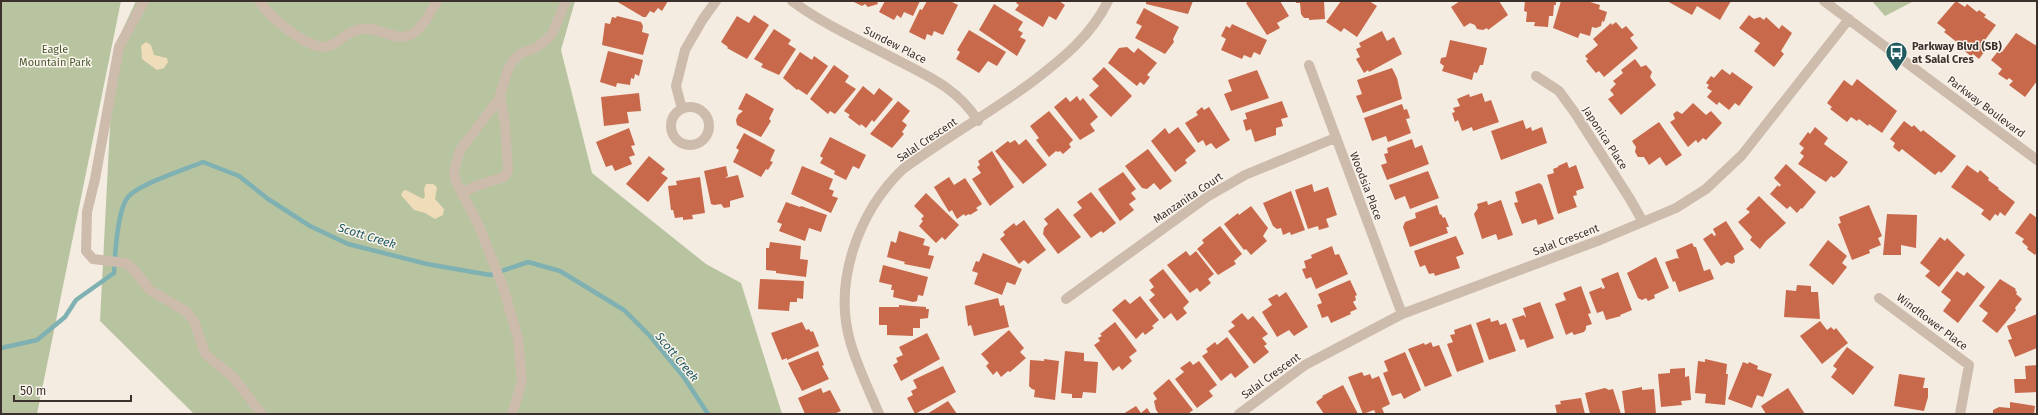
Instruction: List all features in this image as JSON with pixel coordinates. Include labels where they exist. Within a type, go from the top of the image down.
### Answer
[{"type":"street","points":[[144,1],[119,47],[95,179],[87,212],[86,251],[88,256],[93,259],[126,264],[133,269],[150,290],[191,316],[205,354],[233,377],[262,414]]},
{"type":"street","points":[[259,1],[268,12],[301,38],[318,46],[327,46],[359,29],[366,28],[400,37],[414,34],[422,25],[437,1]]},
{"type":"street","points":[[512,414],[522,381],[518,338],[500,280],[479,226],[456,182],[454,171],[455,161],[460,150],[500,96],[506,72],[513,60],[520,54],[537,47],[549,38],[566,1]]},
{"type":"street","points":[[682,109],[676,86],[685,50],[703,19],[716,1]]},
{"type":"street","name":"Sundew Place","points":[[792,1],[812,16],[934,79],[962,99],[978,121]]},
{"type":"street","name":"Salal Crescent","points":[[880,414],[861,374],[846,326],[846,282],[857,239],[872,206],[893,179],[915,161],[978,121],[1064,58],[1094,25],[1102,14],[1108,1]]},
{"type":"street","name":"Parkway Boulevard","points":[[1824,1],[2037,160]]},
{"type":"street","name":"Salal Crescent","points":[[1239,414],[1305,365],[1402,314],[1600,240],[1692,199],[1730,168],[1849,19]]},
{"type":"street","name":"Woodsia Place","points":[[1309,65],[1402,314]]},
{"type":"street","name":"Japonica Place","points":[[1536,76],[1559,91],[1630,199],[1643,222]]},
{"type":"street","points":[[462,193],[504,177],[508,170],[505,124],[500,96]]},
{"type":"street","name":"Manzanita Court","points":[[1066,299],[1219,189],[1270,163],[1335,138]]},
{"type":"street","name":"Windflower Place","points":[[1879,298],[1969,365],[1960,414]]},
{"type":"green space","name":"Eagle Mountain Park","points":[[1,1],[121,1],[37,414],[1,414]]},
{"type":"green space","points":[[136,1],[575,1],[561,50],[592,173],[706,264],[741,283],[782,414],[194,414],[100,321],[114,48]]},
{"type":"green space","points":[[1872,1],[1914,1],[1885,16]]},
{"type":"sand","points":[[146,42],[151,45],[154,55],[167,58],[168,62],[164,68],[157,70],[142,59],[141,46]]},
{"type":"sand","points":[[426,184],[433,184],[437,187],[435,199],[444,209],[443,215],[435,219],[425,213],[414,210],[401,195],[403,191],[406,190],[423,199],[425,196],[424,189]]},
{"type":"building","points":[[616,1],[668,1],[662,11],[658,8],[654,13],[650,11],[646,17],[643,17]]},
{"type":"building","points":[[852,1],[877,1],[878,4],[868,7],[865,4],[862,6]]},
{"type":"building","points":[[885,1],[920,1],[913,16],[904,12],[901,18],[897,15],[894,20],[879,12]]},
{"type":"building","points":[[927,1],[950,1],[958,5],[943,35],[934,31],[932,36],[927,34],[925,40],[909,32],[920,9],[922,10]]},
{"type":"building","points":[[1018,1],[1059,1],[1065,5],[1056,20],[1049,16],[1043,27],[1015,10],[1019,5],[1016,3]]},
{"type":"building","points":[[1146,1],[1193,1],[1188,14],[1146,4]]},
{"type":"building","points":[[1249,1],[1280,1],[1289,16],[1277,23],[1280,28],[1267,35],[1246,3]]},
{"type":"building","points":[[1296,1],[1324,1],[1325,19],[1309,20],[1309,18],[1304,18],[1301,14],[1300,3],[1296,3]]},
{"type":"building","points":[[1341,1],[1369,1],[1377,6],[1357,37],[1344,28],[1341,32],[1326,22]]},
{"type":"building","points":[[1460,1],[1499,1],[1508,15],[1488,30],[1487,28],[1483,30],[1477,29],[1475,25],[1470,23],[1464,27],[1451,7]]},
{"type":"building","points":[[1525,1],[1556,1],[1553,16],[1549,16],[1548,27],[1534,26],[1535,22],[1526,22],[1527,12],[1524,11]]},
{"type":"building","points":[[1561,1],[1587,1],[1600,5],[1599,9],[1607,12],[1604,22],[1602,21],[1601,26],[1596,28],[1592,27],[1590,36],[1580,33],[1578,38],[1553,28]]},
{"type":"building","points":[[1667,1],[1731,1],[1720,20],[1697,6],[1692,15]]},
{"type":"building","points":[[1956,1],[1965,7],[1967,4],[1977,12],[1979,10],[1986,15],[1984,17],[1996,25],[1985,40],[1990,44],[1979,59],[1973,54],[1971,56],[1956,45],[1958,43],[1944,32],[1946,30],[1937,23]]},
{"type":"building","points":[[994,4],[1023,22],[1018,30],[1023,33],[1020,37],[1026,40],[1017,56],[979,30]]},
{"type":"building","points":[[1144,8],[1179,27],[1173,39],[1174,42],[1165,54],[1135,38],[1142,26],[1136,23]]},
{"type":"building","points":[[754,15],[769,25],[747,59],[727,48],[728,47],[721,42],[737,16],[749,23]]},
{"type":"building","points":[[1749,15],[1754,19],[1760,17],[1764,20],[1766,17],[1779,29],[1782,25],[1792,33],[1781,51],[1784,54],[1774,67],[1754,51],[1760,43],[1739,28]]},
{"type":"building","points":[[617,16],[641,22],[643,26],[642,32],[649,34],[643,55],[602,45],[605,23],[610,24],[612,17],[616,18]]},
{"type":"building","points":[[1616,22],[1622,29],[1626,26],[1634,35],[1630,38],[1638,48],[1604,77],[1599,71],[1596,73],[1586,61],[1588,59],[1585,56],[1598,45],[1593,39],[1611,23],[1612,25]]},
{"type":"building","points":[[1232,24],[1267,40],[1260,55],[1254,52],[1251,58],[1244,55],[1242,59],[1221,50],[1226,39],[1221,36],[1226,26],[1230,28]]},
{"type":"building","points":[[774,29],[791,40],[788,44],[796,49],[779,75],[761,67],[763,64],[754,59]]},
{"type":"building","points":[[969,30],[1006,52],[997,66],[988,61],[979,73],[956,59],[960,52],[957,50]]},
{"type":"building","points":[[1382,31],[1387,41],[1394,37],[1402,54],[1369,72],[1368,70],[1364,73],[1356,59],[1360,57],[1356,49],[1361,47],[1359,43]]},
{"type":"building","points":[[2016,33],[2037,46],[2037,81],[2025,97],[2009,85],[2013,81],[2009,78],[2007,80],[1998,74],[2002,69],[1991,60],[1999,50],[2002,52]]},
{"type":"building","points":[[1450,40],[1487,48],[1483,65],[1480,65],[1477,73],[1474,72],[1472,80],[1442,71],[1444,66],[1440,63],[1441,58],[1446,57]]},
{"type":"building","points":[[1127,47],[1134,53],[1138,48],[1157,63],[1147,75],[1150,77],[1144,85],[1140,82],[1137,86],[1108,63],[1119,48]]},
{"type":"building","points":[[608,51],[643,60],[639,76],[635,74],[634,79],[631,78],[630,85],[617,83],[616,87],[600,82]]},
{"type":"building","points":[[800,52],[812,60],[814,56],[828,66],[807,95],[798,89],[797,90],[783,78]]},
{"type":"building","points":[[1635,59],[1641,67],[1646,65],[1652,72],[1650,77],[1656,85],[1621,115],[1608,99],[1614,95],[1610,90],[1616,84],[1613,81],[1623,73],[1621,70]]},
{"type":"building","points":[[834,65],[849,76],[845,82],[856,89],[835,114],[830,111],[828,114],[810,99]]},
{"type":"building","points":[[1104,67],[1132,96],[1111,117],[1089,95],[1099,86],[1092,79]]},
{"type":"building","points":[[1392,68],[1397,78],[1402,99],[1363,113],[1356,96],[1362,94],[1357,80]]},
{"type":"building","points":[[1722,69],[1730,75],[1732,72],[1753,87],[1739,106],[1735,103],[1729,110],[1719,102],[1717,105],[1707,97],[1712,91],[1707,88],[1709,85],[1706,83],[1711,76],[1714,78]]},
{"type":"building","points":[[1257,70],[1269,98],[1231,111],[1224,94],[1232,91],[1228,80]]},
{"type":"building","points":[[1857,79],[1897,111],[1882,133],[1869,124],[1868,126],[1859,119],[1857,121],[1851,117],[1847,122],[1830,109],[1832,107],[1827,103],[1844,80],[1852,86]]},
{"type":"building","points":[[863,86],[874,95],[879,88],[893,99],[874,122],[872,120],[866,128],[861,124],[860,126],[848,117],[850,115],[844,111]]},
{"type":"building","points":[[639,93],[641,111],[627,112],[629,123],[604,126],[601,97]]},
{"type":"building","points":[[746,93],[774,109],[769,119],[771,121],[761,137],[737,125],[736,120],[738,115],[743,111],[738,109]]},
{"type":"building","points":[[1482,93],[1485,102],[1491,100],[1499,122],[1473,131],[1472,127],[1462,131],[1458,120],[1455,122],[1452,113],[1455,112],[1453,108],[1460,106],[1457,99],[1469,94],[1470,97]]},
{"type":"building","points":[[1077,96],[1080,101],[1083,98],[1098,117],[1090,124],[1095,131],[1080,140],[1054,107],[1066,97],[1070,102]]},
{"type":"building","points":[[898,101],[910,111],[902,121],[907,125],[902,132],[904,134],[892,148],[870,134]]},
{"type":"building","points":[[1282,101],[1288,117],[1281,119],[1283,126],[1276,128],[1276,135],[1255,142],[1251,129],[1246,131],[1243,120],[1247,119],[1245,113]]},
{"type":"building","points":[[1693,103],[1706,115],[1711,111],[1722,123],[1706,140],[1703,138],[1698,143],[1696,140],[1688,147],[1670,122],[1675,119],[1673,114],[1677,111],[1682,114]]},
{"type":"building","points":[[1402,104],[1404,110],[1407,109],[1410,118],[1406,119],[1411,133],[1388,142],[1386,136],[1372,141],[1364,118]]},
{"type":"building","points":[[1202,107],[1204,110],[1209,107],[1230,140],[1216,149],[1211,143],[1206,146],[1203,140],[1198,143],[1185,123],[1198,115],[1196,112]]},
{"type":"building","points":[[1049,111],[1073,140],[1069,144],[1071,147],[1063,154],[1060,151],[1056,151],[1049,157],[1036,140],[1039,138],[1030,126]]},
{"type":"building","points":[[1523,120],[1526,129],[1531,127],[1532,131],[1542,127],[1547,143],[1501,160],[1491,131]]},
{"type":"building","points":[[1904,121],[1912,127],[1914,125],[1921,132],[1923,130],[1956,156],[1941,173],[1939,171],[1935,175],[1902,149],[1899,152],[1893,147],[1895,143],[1890,139]]},
{"type":"building","points":[[1659,122],[1682,155],[1666,166],[1660,157],[1649,165],[1644,157],[1638,157],[1635,152],[1636,147],[1632,141]]},
{"type":"building","points":[[1178,127],[1196,151],[1185,160],[1187,163],[1175,172],[1151,141],[1165,128],[1169,134]]},
{"type":"building","points":[[1815,127],[1828,138],[1824,144],[1848,162],[1839,174],[1834,178],[1831,176],[1826,182],[1798,164],[1804,156],[1800,153],[1804,148],[1799,144],[1808,132],[1810,134]]},
{"type":"building","points":[[629,128],[635,145],[631,146],[635,155],[629,157],[632,164],[615,171],[612,165],[606,167],[596,142]]},
{"type":"building","points":[[744,133],[775,150],[770,161],[773,162],[761,177],[733,162],[739,150],[736,148]]},
{"type":"building","points":[[830,137],[866,155],[859,169],[853,166],[846,180],[834,174],[835,171],[820,163],[823,158],[820,156]]},
{"type":"building","points":[[1026,139],[1047,165],[1023,184],[995,151],[1008,141],[1010,143],[1015,140],[1019,145]]},
{"type":"building","points":[[1412,139],[1415,148],[1422,145],[1429,164],[1387,180],[1381,165],[1387,163],[1384,154],[1388,153],[1387,148]]},
{"type":"building","points":[[1148,149],[1172,181],[1160,190],[1154,183],[1147,189],[1142,188],[1125,166]]},
{"type":"building","points":[[992,151],[1014,187],[990,206],[972,179],[981,173],[977,167],[980,165],[978,161]]},
{"type":"building","points":[[649,156],[665,169],[661,173],[668,178],[648,202],[626,184]]},
{"type":"building","points":[[1567,162],[1569,168],[1576,165],[1584,188],[1576,191],[1577,195],[1573,196],[1577,207],[1558,214],[1547,175],[1554,173],[1553,169]]},
{"type":"building","points":[[1786,164],[1816,192],[1797,213],[1790,206],[1787,209],[1770,194],[1778,185],[1779,187],[1781,185],[1774,178]]},
{"type":"building","points":[[1967,165],[1978,173],[1980,170],[1989,178],[1988,180],[2015,202],[2005,216],[2000,212],[1998,216],[1995,214],[1990,221],[1981,214],[1984,210],[1951,187]]},
{"type":"building","points":[[726,166],[728,176],[725,178],[738,175],[744,197],[730,201],[730,207],[724,208],[721,204],[711,204],[704,171]]},
{"type":"building","points":[[802,166],[833,179],[829,189],[834,191],[832,196],[838,198],[831,213],[791,194]]},
{"type":"building","points":[[1428,171],[1439,198],[1410,209],[1405,196],[1395,200],[1389,185]]},
{"type":"building","points":[[1123,172],[1136,189],[1131,193],[1136,199],[1129,204],[1134,210],[1120,221],[1098,189]]},
{"type":"building","points":[[700,177],[705,213],[692,215],[693,219],[683,220],[683,217],[675,218],[673,210],[671,210],[668,186],[677,185],[676,181]]},
{"type":"building","points":[[949,177],[954,185],[965,178],[982,204],[976,208],[978,210],[970,215],[965,216],[964,214],[957,219],[952,210],[949,212],[934,187]]},
{"type":"building","points":[[1539,183],[1542,185],[1554,219],[1538,225],[1536,219],[1522,224],[1514,203],[1518,202],[1515,192]]},
{"type":"building","points":[[1312,184],[1314,192],[1328,187],[1337,215],[1326,219],[1329,227],[1319,230],[1318,226],[1308,229],[1295,190]]},
{"type":"building","points":[[1291,191],[1305,230],[1291,235],[1290,232],[1283,235],[1281,228],[1277,229],[1273,226],[1263,203]]},
{"type":"building","points":[[1091,192],[1116,223],[1103,233],[1101,231],[1091,238],[1073,215],[1082,208],[1077,202]]},
{"type":"building","points":[[926,193],[959,225],[945,240],[942,237],[936,243],[919,226],[923,221],[921,219],[924,216],[914,206]]},
{"type":"building","points":[[1759,196],[1786,223],[1766,241],[1760,249],[1750,240],[1752,237],[1738,222],[1750,212],[1746,209]]},
{"type":"building","points":[[1501,200],[1513,235],[1498,240],[1496,234],[1482,239],[1474,214],[1478,208],[1477,204],[1487,201],[1488,205]]},
{"type":"building","points":[[786,202],[827,215],[821,232],[809,228],[805,241],[779,231],[782,224],[777,222]]},
{"type":"building","points":[[1437,205],[1440,215],[1441,214],[1443,218],[1445,217],[1449,227],[1446,227],[1448,233],[1410,247],[1403,227],[1405,222],[1416,218],[1415,213]]},
{"type":"building","points":[[1869,205],[1882,236],[1878,238],[1881,245],[1869,250],[1870,253],[1852,260],[1838,224],[1841,223],[1839,217]]},
{"type":"building","points":[[1251,206],[1268,228],[1263,236],[1267,241],[1251,255],[1246,249],[1244,250],[1224,224],[1238,213],[1239,215]]},
{"type":"building","points":[[1058,208],[1081,237],[1058,254],[1043,234],[1044,228],[1048,224],[1044,219]]},
{"type":"building","points":[[2030,213],[2037,218],[2037,252],[2035,255],[2027,249],[2028,247],[2022,242],[2024,239],[2015,233]]},
{"type":"building","points":[[1887,214],[1917,215],[1916,248],[1901,245],[1901,255],[1883,255]]},
{"type":"building","points":[[1024,220],[1046,250],[1028,264],[1024,260],[1019,264],[1000,239],[1005,235],[1003,232],[1014,223],[1016,226]]},
{"type":"building","points":[[1726,221],[1744,249],[1734,256],[1735,262],[1732,264],[1727,262],[1721,266],[1703,239],[1712,233],[1714,236],[1716,235],[1713,229]]},
{"type":"building","points":[[1220,226],[1242,254],[1234,261],[1236,264],[1218,275],[1197,249],[1204,243],[1202,240]]},
{"type":"building","points":[[899,231],[925,239],[923,245],[930,247],[928,255],[934,256],[930,269],[904,264],[905,262],[887,257],[891,241],[896,243]]},
{"type":"building","points":[[1456,236],[1464,254],[1456,257],[1460,268],[1435,276],[1434,273],[1429,274],[1425,265],[1420,267],[1414,251]]},
{"type":"building","points":[[1940,237],[1945,241],[1947,238],[1965,255],[1939,287],[1925,276],[1930,271],[1920,263]]},
{"type":"building","points":[[1828,240],[1847,256],[1842,263],[1847,267],[1833,285],[1809,265]]},
{"type":"building","points":[[770,242],[801,246],[800,259],[808,260],[806,277],[776,273],[776,271],[766,270],[766,248],[769,248]]},
{"type":"building","points":[[1692,243],[1694,247],[1696,247],[1704,271],[1710,269],[1714,279],[1679,292],[1675,281],[1673,282],[1665,262],[1677,258],[1679,259],[1676,250]]},
{"type":"building","points":[[1332,246],[1335,255],[1339,254],[1348,274],[1316,289],[1311,277],[1306,279],[1302,269],[1306,268],[1304,261],[1312,258],[1311,255]]},
{"type":"building","points":[[1186,251],[1190,256],[1196,251],[1214,274],[1208,279],[1211,283],[1200,292],[1197,288],[1190,293],[1167,265]]},
{"type":"building","points":[[983,253],[1022,269],[1015,285],[1007,282],[1002,295],[974,284],[978,273],[972,271],[976,261],[979,262]]},
{"type":"building","points":[[1656,257],[1669,288],[1654,295],[1655,298],[1648,301],[1646,298],[1642,300],[1638,298],[1627,273]]},
{"type":"building","points":[[883,265],[928,277],[923,296],[918,295],[917,301],[913,302],[893,297],[894,290],[891,290],[892,285],[879,282]]},
{"type":"building","points":[[1163,269],[1189,302],[1183,308],[1187,313],[1177,321],[1171,313],[1164,319],[1149,300],[1155,295],[1150,290],[1154,287],[1149,280]]},
{"type":"building","points":[[1957,271],[1964,276],[1967,272],[1985,287],[1958,323],[1943,311],[1951,300],[1941,292]]},
{"type":"building","points":[[1618,272],[1632,310],[1620,315],[1621,316],[1606,320],[1603,311],[1597,313],[1589,292],[1602,287],[1602,289],[1605,288],[1601,279]]},
{"type":"building","points":[[760,279],[804,281],[803,299],[797,298],[797,302],[790,302],[789,311],[758,309]]},
{"type":"building","points":[[2000,279],[2016,289],[2016,294],[2022,299],[2015,308],[2016,310],[1997,333],[1982,321],[1988,313],[1979,306]]},
{"type":"building","points":[[1350,280],[1357,295],[1355,296],[1356,300],[1353,302],[1357,309],[1350,312],[1351,314],[1331,323],[1328,316],[1322,318],[1317,305],[1322,303],[1318,294]]},
{"type":"building","points":[[1797,285],[1811,286],[1811,292],[1818,292],[1820,319],[1784,317],[1786,290],[1796,291]]},
{"type":"building","points":[[1581,286],[1591,313],[1588,314],[1592,324],[1586,326],[1584,332],[1574,335],[1572,332],[1566,335],[1555,304],[1566,300],[1563,293]]},
{"type":"building","points":[[1286,292],[1308,327],[1294,336],[1289,330],[1277,337],[1262,312],[1272,305],[1268,299],[1277,294],[1279,297]]},
{"type":"building","points":[[1140,296],[1159,320],[1152,326],[1154,328],[1145,335],[1143,332],[1136,339],[1112,310],[1125,299],[1130,304]]},
{"type":"building","points":[[998,298],[1000,306],[1004,305],[1009,327],[974,336],[971,325],[968,326],[965,306]]},
{"type":"building","points":[[1540,302],[1554,338],[1527,348],[1524,339],[1520,340],[1512,319],[1524,315],[1526,317],[1523,308]]},
{"type":"building","points":[[899,305],[926,307],[926,309],[929,309],[928,318],[920,319],[920,328],[913,328],[913,336],[887,335],[887,325],[879,325],[879,307],[899,307]]},
{"type":"building","points":[[1242,313],[1248,320],[1253,316],[1268,334],[1262,338],[1267,344],[1264,346],[1269,352],[1254,364],[1228,331],[1235,326],[1231,322]]},
{"type":"building","points":[[2037,314],[2037,348],[2015,357],[2008,340],[2012,339],[2007,326]]},
{"type":"building","points":[[1490,318],[1491,322],[1498,320],[1500,325],[1506,323],[1516,351],[1489,360],[1476,323]]},
{"type":"building","points":[[1820,321],[1827,330],[1831,327],[1834,330],[1836,328],[1848,343],[1822,364],[1800,336]]},
{"type":"building","points":[[802,322],[806,330],[809,329],[811,332],[813,331],[819,346],[787,360],[787,358],[782,360],[771,333]]},
{"type":"building","points":[[1115,322],[1137,351],[1129,357],[1132,361],[1122,370],[1119,366],[1113,371],[1094,345],[1100,341],[1098,338],[1102,336],[1100,334]]},
{"type":"building","points":[[1471,324],[1484,362],[1457,372],[1447,344],[1453,342],[1450,335],[1455,334],[1454,330]]},
{"type":"building","points":[[1009,330],[1024,348],[1020,352],[1026,358],[1010,372],[1008,371],[1001,377],[997,371],[993,375],[986,366],[989,363],[981,354]]},
{"type":"building","points":[[927,333],[940,359],[901,381],[893,365],[898,362],[896,358],[903,355],[899,347]]},
{"type":"building","points":[[1227,337],[1249,367],[1235,378],[1231,373],[1221,381],[1202,356],[1208,352],[1206,349],[1215,342],[1217,345]]},
{"type":"building","points":[[1431,342],[1433,347],[1439,345],[1452,376],[1425,387],[1408,349]]},
{"type":"building","points":[[1847,347],[1874,367],[1853,395],[1831,377],[1837,369],[1833,366]]},
{"type":"building","points":[[818,351],[824,365],[822,366],[829,379],[802,391],[788,363]]},
{"type":"building","points":[[1065,351],[1084,353],[1084,361],[1098,362],[1096,393],[1083,392],[1082,398],[1072,398],[1072,394],[1061,393]]},
{"type":"building","points":[[1405,352],[1421,390],[1404,399],[1401,393],[1392,396],[1383,373],[1388,371],[1384,361]]},
{"type":"building","points":[[1044,359],[1059,361],[1055,400],[1034,397],[1035,390],[1029,386],[1030,360],[1044,361]]},
{"type":"building","points":[[1705,359],[1727,364],[1726,374],[1728,374],[1725,405],[1705,403],[1706,394],[1695,393],[1698,361],[1705,362]]},
{"type":"building","points":[[1190,361],[1193,365],[1199,361],[1217,385],[1209,391],[1213,396],[1197,408],[1175,379],[1184,372],[1180,368]]},
{"type":"building","points":[[1743,362],[1748,364],[1749,362],[1758,366],[1757,369],[1772,374],[1763,397],[1757,395],[1752,408],[1728,399]]},
{"type":"building","points":[[2037,365],[2037,392],[2015,393],[2014,379],[2026,379],[2025,366]]},
{"type":"building","points":[[943,366],[956,392],[915,414],[907,398],[913,395],[911,391],[917,388],[913,380]]},
{"type":"building","points":[[1685,368],[1685,377],[1689,376],[1691,400],[1681,401],[1682,405],[1661,407],[1658,374],[1670,373],[1670,369]]},
{"type":"building","points":[[1362,372],[1364,376],[1370,374],[1372,379],[1379,376],[1390,404],[1382,408],[1384,413],[1376,414],[1374,410],[1363,414],[1348,377]]},
{"type":"building","points":[[1899,374],[1925,378],[1923,388],[1928,388],[1928,397],[1924,411],[1894,406]]},
{"type":"building","points":[[1169,379],[1193,410],[1188,414],[1159,414],[1156,410],[1154,401],[1157,399],[1153,393]]},
{"type":"building","points":[[1343,385],[1358,414],[1324,414],[1316,402],[1323,397],[1322,396]]},
{"type":"building","points":[[1642,387],[1642,390],[1654,389],[1656,414],[1625,414],[1622,391]]},
{"type":"building","points":[[821,388],[823,393],[830,390],[841,411],[834,414],[805,414],[798,398]]},
{"type":"building","points":[[1605,388],[1609,390],[1613,389],[1621,414],[1590,414],[1585,393]]},
{"type":"building","points":[[1788,388],[1805,414],[1766,414],[1761,406]]},
{"type":"building","points":[[1581,398],[1585,414],[1557,414],[1555,405],[1561,404],[1560,401]]},
{"type":"building","points":[[948,401],[957,414],[927,414]]},
{"type":"building","points":[[2010,402],[2035,406],[2034,414],[1993,414],[1993,410],[1999,407],[2010,408]]},
{"type":"building","points":[[1136,406],[1141,413],[1147,408],[1151,414],[1123,414]]},
{"type":"waterway","name":"Scott Creek","points":[[1,348],[37,340],[65,317],[76,300],[114,273],[119,222],[124,203],[128,197],[152,182],[203,162],[239,176],[268,199],[310,226],[348,244],[427,264],[490,275],[528,262],[560,271],[624,310],[650,336],[683,376],[708,414]]},
{"type":"place","name":"Parkway Blvd (SB) at Salal Cres","points":[[1896,72]]}]
